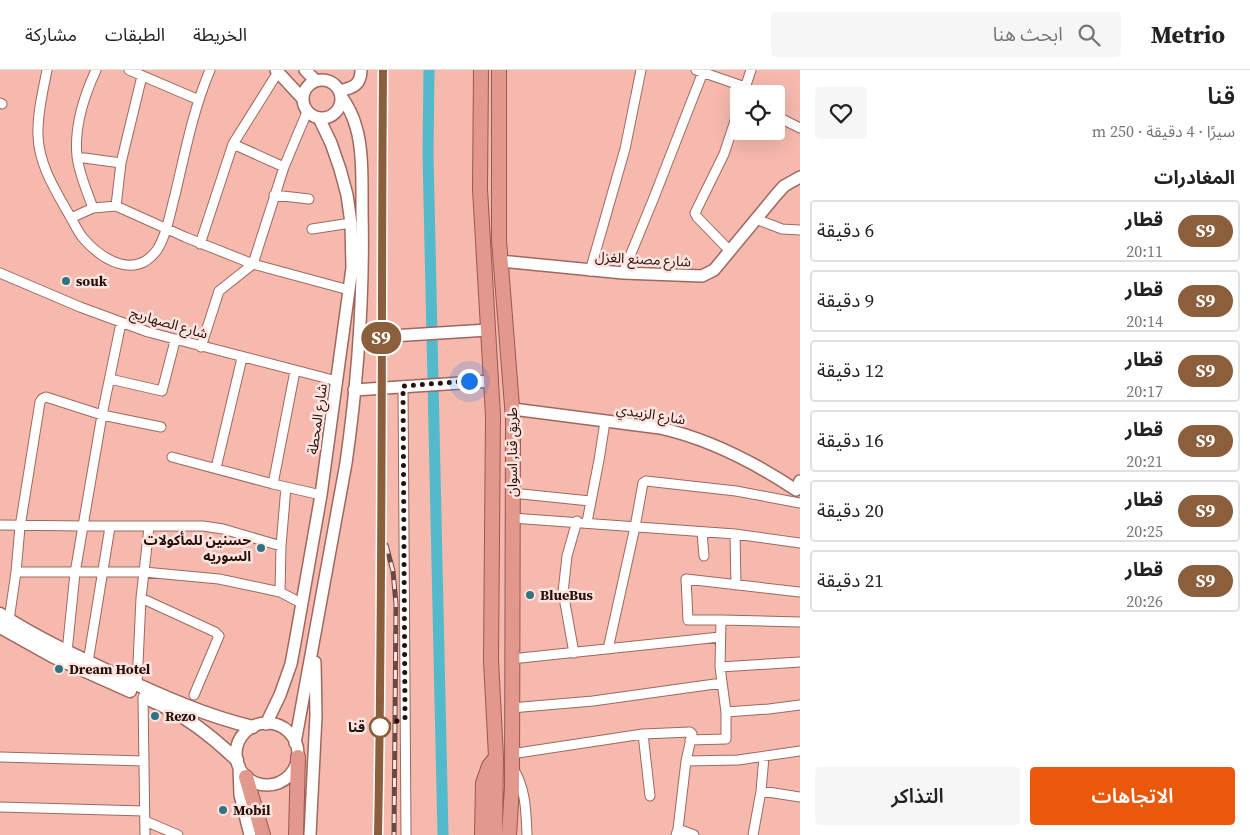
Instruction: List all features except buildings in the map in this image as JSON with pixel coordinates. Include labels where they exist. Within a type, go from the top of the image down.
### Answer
[{"type":"highway","name":"طريق قنا, اسوان","points":[[481,70],[480,189],[493,416],[491,660],[496,758],[495,835]]},
{"type":"highway","name":"طريق قنا, اسوان","points":[[499,70],[498,220],[513,409],[511,810],[509,835]]},
{"type":"highway","points":[[296,835],[298,757]]},
{"type":"highway","points":[[482,835],[483,783],[489,766],[496,758]]},
{"type":"highway","points":[[241,768],[263,835]]},
{"type":"highway","points":[[511,810],[516,835]]},
{"type":"main road","points":[[3,620],[88,662],[198,726],[241,768]]},
{"type":"main road","points":[[3,620],[54,657],[140,691],[206,714],[253,727]]},
{"type":"street","points":[[47,70],[39,114],[38,136],[40,152],[54,186],[83,237],[96,251],[113,262],[125,266],[137,264],[148,259],[160,245],[166,229],[199,100],[210,70]]},
{"type":"street","points":[[93,208],[77,157],[77,133],[88,88],[96,70]]},
{"type":"street","points":[[129,70],[199,100]]},
{"type":"street","points":[[305,70],[315,80]]},
{"type":"street","points":[[340,94],[359,83],[361,70]]},
{"type":"street","points":[[590,271],[625,149],[641,70]]},
{"type":"street","points":[[746,85],[751,70]]},
{"type":"street","points":[[200,244],[233,144],[277,71],[302,98]]},
{"type":"street","points":[[623,274],[700,71],[732,85]]},
{"type":"street","points":[[116,206],[121,163],[142,76]]},
{"type":"street","points":[[295,743],[346,463],[359,338],[363,271],[362,194],[357,129],[350,112],[336,86],[327,80],[315,80],[305,89],[302,98],[302,103],[308,112],[319,118],[335,113],[339,108],[340,94]]},
{"type":"street","points":[[201,347],[219,290],[253,264],[284,167],[308,112]]},
{"type":"street","name":"شارع المحطة","points":[[266,724],[280,695],[291,664],[321,495],[349,290],[352,253],[351,222],[347,195],[331,143],[319,118]]},
{"type":"street","points":[[785,120],[800,128]]},
{"type":"street","points":[[730,136],[724,154],[695,213],[730,251]]},
{"type":"street","points":[[233,144],[284,167]]},
{"type":"street","points":[[77,157],[121,163]]},
{"type":"street","name":"شارع مصنع الغزل","points":[[500,261],[623,274],[702,276],[714,270],[784,186],[799,176]]},
{"type":"street","points":[[274,195],[309,199]]},
{"type":"street","points":[[71,218],[93,208],[116,206],[200,244],[253,264],[349,290]]},
{"type":"street","points":[[756,219],[782,229],[800,230]]},
{"type":"street","points":[[312,229],[351,222]]},
{"type":"street","name":"شارع الصهاريج","points":[[0,273],[121,323],[201,347],[337,381]]},
{"type":"street","points":[[67,652],[75,573],[102,415],[121,323]]},
{"type":"street","points":[[359,338],[488,330]]},
{"type":"street","points":[[110,379],[162,391],[175,340]]},
{"type":"street","points":[[216,468],[242,358]]},
{"type":"street","points":[[273,484],[294,371]]},
{"type":"street","points":[[354,390],[492,381]]},
{"type":"street","points":[[403,386],[406,835]]},
{"type":"street","points":[[3,620],[16,572],[20,527],[42,398],[46,397],[102,415],[161,427]]},
{"type":"street","name":"شارع الزبيدي","points":[[513,409],[660,428],[698,438],[757,466],[799,489]]},
{"type":"street","points":[[587,522],[604,422]]},
{"type":"street","points":[[172,457],[321,495]]},
{"type":"street","points":[[608,649],[635,527],[642,485],[646,481],[736,491],[800,503]]},
{"type":"street","points":[[280,592],[281,546],[286,487]]},
{"type":"street","points":[[512,493],[590,501]]},
{"type":"street","points":[[512,518],[577,521],[735,534],[800,543]]},
{"type":"street","points":[[574,653],[563,592],[567,556],[577,521]]},
{"type":"street","points":[[0,525],[20,527],[184,526],[224,529],[281,546]]},
{"type":"street","points":[[88,662],[110,526]]},
{"type":"street","points":[[145,835],[144,761],[140,691],[141,598],[149,527]]},
{"type":"street","points":[[702,532],[704,556]]},
{"type":"street","points":[[735,534],[736,585]]},
{"type":"street","points":[[16,572],[144,572],[219,579],[280,592],[301,604]]},
{"type":"street","points":[[800,592],[686,580],[688,620],[800,622]]},
{"type":"street","points":[[141,598],[217,634],[218,639],[194,695]]},
{"type":"street","points":[[690,740],[726,739],[726,712],[720,667],[721,620]]},
{"type":"street","points":[[511,660],[720,637]]},
{"type":"street","points":[[310,835],[316,716],[314,641]]},
{"type":"street","points":[[720,667],[800,662]]},
{"type":"street","points":[[511,708],[593,701],[722,683]]},
{"type":"street","points":[[726,712],[800,705]]},
{"type":"street","points":[[241,768],[263,785],[275,784],[286,778],[294,769],[298,757],[295,743],[287,731],[281,727],[266,724],[253,727],[241,738],[237,749],[241,768],[240,795],[250,835]]},
{"type":"street","points":[[526,835],[523,791],[511,759],[643,734],[690,732],[692,734],[686,762],[677,832],[694,835]]},
{"type":"street","points":[[643,734],[650,796]]},
{"type":"street","points":[[686,762],[738,760],[800,751]]},
{"type":"street","points":[[0,757],[144,761]]},
{"type":"street","points":[[753,835],[761,791],[764,757]]},
{"type":"street","points":[[761,791],[800,797]]},
{"type":"street","points":[[0,807],[144,811]]},
{"type":"street","points":[[145,821],[178,835]]},
{"type":"waterway","points":[[429,70],[428,154],[443,835]]},
{"type":"railway","points":[[378,835],[383,533],[381,337],[383,70]]},
{"type":"railway","points":[[386,545],[393,571],[396,604],[394,835]]},
{"type":"train","name":"S9","points":[[378,835],[382,533],[383,70]]},
{"type":"place","name":"souk","points":[[66,281]]},
{"type":"place","name":"حسنين للمأكولات السوريه","points":[[261,548]]},
{"type":"place","name":"BlueBus","points":[[530,595]]},
{"type":"place","name":"Dream Hotel","points":[[59,669]]},
{"type":"place","name":"Rezo","points":[[155,716]]},
{"type":"place","name":"قنا","points":[[380,727]]},
{"type":"place","name":"Mobil","points":[[223,810]]},
{"type":"route","points":[[380,727],[405,718],[403,386],[469,381]]}]
